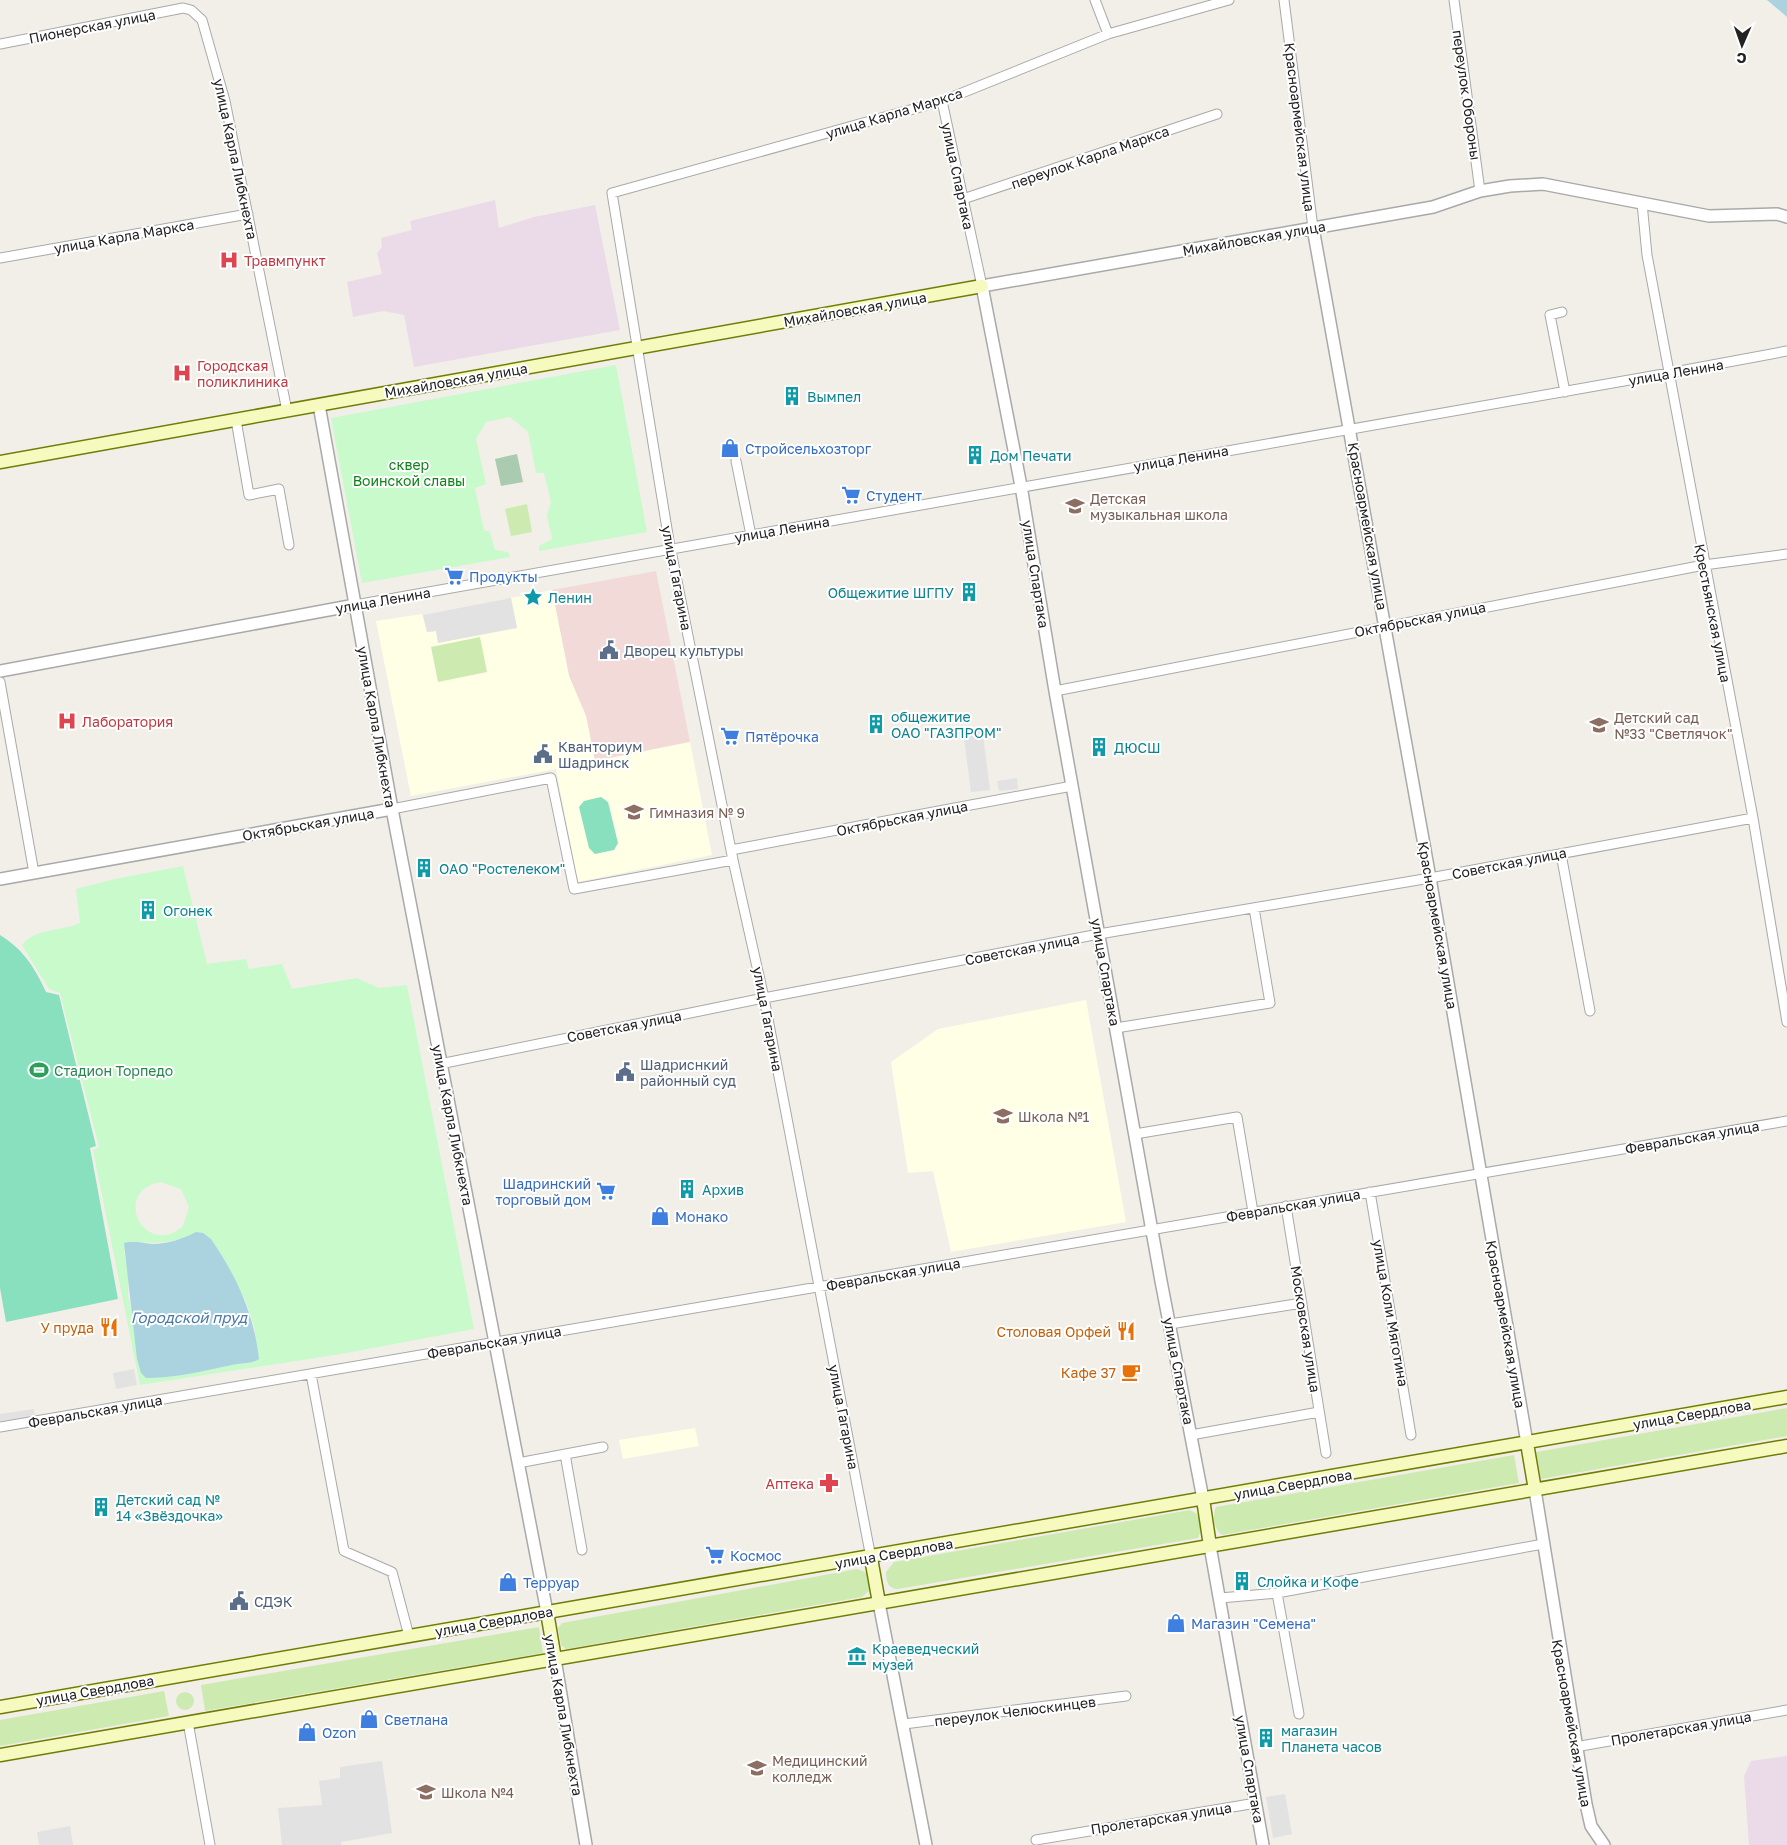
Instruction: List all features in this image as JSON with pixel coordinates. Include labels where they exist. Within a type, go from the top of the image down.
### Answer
[{"type":"main road","name":"Михайловская улица","points":[[0,462],[982,286]]},
{"type":"main road","name":"улица Свердлова","points":[[0,1707],[871,1558],[1787,1398]]},
{"type":"main road","name":"Красноармейская улица","points":[[1527,1443],[1535,1490]]},
{"type":"main road","points":[[0,1755],[1787,1446]]},
{"type":"main road","name":"улица Спартака","points":[[1204,1499],[1210,1546]]},
{"type":"main road","name":"улица Гагарина","points":[[871,1558],[879,1603]]},
{"type":"main road","name":"улица Карла Либкнехта","points":[[547,1612],[555,1659]]},
{"type":"street","points":[[1095,0],[1108,34]]},
{"type":"street","name":"улица Карла Маркса","points":[[612,193],[942,101],[1108,34],[1229,0]]},
{"type":"street","name":"Красноармейская улица","points":[[1284,0],[1313,228],[1430,878],[1527,1443]]},
{"type":"street","name":"переулок Обороны","points":[[1454,0],[1480,191]]},
{"type":"street","name":"Пионерская улица","points":[[0,44],[183,8]]},
{"type":"street","name":"улица Карла Либкнехта","points":[[183,8],[196,13],[206,30],[225,101],[287,411]]},
{"type":"street","name":"улица Спартака","points":[[942,101],[982,286],[1021,486],[1055,691],[1152,1229],[1204,1499]]},
{"type":"street","name":"переулок Карла Маркса","points":[[962,199],[1217,114]]},
{"type":"street","name":"Михайловская улица","points":[[982,286],[1433,207],[1480,191],[1510,186],[1543,184],[1709,216],[1777,214],[1787,217]]},
{"type":"street","name":"улица Гагарина","points":[[612,193],[671,549],[732,855],[764,998],[871,1558]]},
{"type":"street","name":"Крестьянская улица","points":[[1642,203],[1647,255],[1704,566],[1753,818],[1787,1022]]},
{"type":"street","name":"улица Карла Маркса","points":[[0,258],[248,214]]},
{"type":"street","points":[[1562,312],[1550,314],[1565,392]]},
{"type":"street","name":"улица Ленина","points":[[0,671],[355,605],[1350,428],[1669,374],[1787,351]]},
{"type":"street","name":"улица Карла Либкнехта","points":[[319,405],[440,1064],[547,1612]]},
{"type":"street","points":[[236,420],[249,495],[279,489],[288,545]]},
{"type":"street","points":[[736,461],[751,535]]},
{"type":"street","name":"Октябрьская улица","points":[[1055,691],[1704,566],[1787,554]]},
{"type":"street","points":[[0,682],[34,873]]},
{"type":"street","name":"Октябрьская улица","points":[[0,879],[551,778],[574,889],[1072,786]]},
{"type":"street","name":"Советская улица","points":[[440,1064],[764,998],[1100,934],[1430,878],[1753,818]]},
{"type":"street","points":[[1561,854],[1590,1011]]},
{"type":"street","points":[[1116,1028],[1270,1003],[1254,908]]},
{"type":"street","points":[[1135,1134],[1237,1117],[1253,1212]]},
{"type":"street","name":"Февральская улица","points":[[0,1427],[1787,1121]]},
{"type":"street","name":"улица Коли Мяготина","points":[[1370,1192],[1412,1435]]},
{"type":"street","name":"Московская улица","points":[[1286,1206],[1326,1453]]},
{"type":"street","points":[[1170,1324],[1302,1303]]},
{"type":"street","points":[[311,1374],[344,1551],[392,1572],[409,1636]]},
{"type":"street","points":[[1191,1435],[1319,1412]]},
{"type":"street","points":[[518,1462],[603,1447]]},
{"type":"street","points":[[565,1454],[582,1550]]},
{"type":"street","name":"Красноармейская улица","points":[[1535,1490],[1574,1747],[1591,1826],[1604,1845]]},
{"type":"street","points":[[1220,1598],[1277,1593],[1543,1544]]},
{"type":"street","name":"улица Спартака","points":[[1210,1546],[1263,1845]]},
{"type":"street","points":[[1277,1593],[1299,1714]]},
{"type":"street","name":"улица Гагарина","points":[[879,1603],[926,1845]]},
{"type":"street","name":"улица Карла Либкнехта","points":[[555,1659],[586,1845]]},
{"type":"street","name":"переулок Челюскинцев","points":[[904,1724],[1126,1696]]},
{"type":"street","name":"Пролетарская улица","points":[[1574,1747],[1787,1710]]},
{"type":"street","points":[[188,1722],[210,1845]]},
{"type":"street","name":"Пролетарская улица","points":[[1036,1840],[1256,1803]]},
{"type":"shaded area","points":[[495,200],[499,228],[534,217],[595,205],[620,330],[414,367],[404,315],[383,311],[353,317],[347,282],[382,274],[377,253],[382,247],[381,238],[412,230],[410,221]]},
{"type":"shaded area","points":[[517,454],[523,482],[501,486],[495,459]]},
{"type":"shaded area","points":[[656,571],[690,742],[595,761],[586,716],[569,676],[552,590]]},
{"type":"shaded area","points":[[552,590],[569,676],[586,716],[595,761],[690,742],[712,855],[578,882],[556,769],[411,796],[376,621],[422,614],[427,632],[436,631],[438,642],[517,628],[511,598]]},
{"type":"shaded area","points":[[511,598],[517,628],[438,643],[436,631],[427,632],[423,615]]},
{"type":"shaded area","points":[[982,728],[990,790],[971,792],[963,730]]},
{"type":"shaded area","points":[[1017,778],[1018,789],[999,791],[997,781]]},
{"type":"shaded area","name":"Школа №1","points":[[1086,1000],[1126,1222],[951,1252],[933,1171],[908,1173],[891,1062],[938,1029]]},
{"type":"shaded area","points":[[134,1369],[137,1385],[116,1389],[113,1373]]},
{"type":"shaded area","points":[[34,1409],[35,1416],[0,1422],[0,1414]]},
{"type":"shaded area","points":[[695,1428],[699,1446],[623,1459],[619,1440]]},
{"type":"shaded area","points":[[1787,1756],[1787,1845],[1749,1845],[1744,1776],[1751,1761]]},
{"type":"shaded area","points":[[382,1761],[392,1833],[341,1842],[341,1845],[282,1845],[278,1808],[322,1805],[319,1781],[340,1778],[340,1767]]},
{"type":"shaded area","points":[[1285,1794],[1292,1834],[1273,1838],[1266,1797]]},
{"type":"shaded area","points":[[70,1826],[73,1845],[39,1845],[37,1832]]},
{"type":"green space","name":"сквер Воинской славы","points":[[616,365],[647,532],[539,551],[539,546],[552,539],[547,515],[551,502],[544,473],[536,473],[528,432],[510,417],[486,422],[476,439],[486,484],[475,488],[484,530],[490,532],[495,550],[508,552],[510,557],[362,583],[331,418]]},
{"type":"green space","points":[[527,504],[532,532],[511,536],[505,509]]},
{"type":"green space","points":[[480,637],[487,672],[438,682],[431,647]]},
{"type":"green space","points":[[601,797],[608,802],[618,843],[614,850],[595,854],[589,848],[579,807],[584,801]]},
{"type":"green space","points":[[183,866],[207,964],[246,959],[249,969],[282,964],[292,989],[357,978],[379,988],[407,985],[474,1329],[341,1354],[140,1385],[93,1150],[99,1147],[60,993],[49,989],[22,945],[34,935],[80,923],[76,889],[115,879]],"holes":[[[161,1182],[181,1189],[189,1207],[183,1226],[169,1234],[156,1235],[146,1229],[139,1220],[136,1209],[138,1197],[146,1188]],[[196,1232],[210,1239],[246,1301],[254,1326],[259,1359],[250,1363],[235,1364],[190,1374],[146,1378],[128,1295],[129,1273],[124,1251],[131,1241],[148,1243],[173,1241]]]},
{"type":"green space","name":"Стадион Торпедо","points":[[0,935],[15,946],[28,960],[46,992],[59,995],[96,1146],[90,1148],[118,1299],[6,1322],[0,1288]]},
{"type":"green space","points":[[1787,1408],[1787,1436],[1541,1479],[1536,1452]]},
{"type":"green space","points":[[1514,1455],[1519,1483],[1222,1535],[1214,1522],[1216,1507]]},
{"type":"green space","points":[[1190,1510],[1197,1514],[1199,1520],[1198,1538],[898,1589],[892,1588],[886,1578],[886,1572],[894,1562]]},
{"type":"green space","points":[[857,1569],[868,1573],[870,1590],[862,1597],[566,1649],[561,1645],[558,1628],[562,1623]]},
{"type":"green space","points":[[539,1627],[543,1653],[205,1711],[201,1685]]},
{"type":"green space","points":[[164,1691],[169,1716],[0,1746],[0,1720]]},
{"type":"green space","points":[[185,1692],[191,1695],[194,1701],[191,1707],[185,1710],[179,1707],[176,1701],[179,1695]]},
{"type":"water","points":[[1767,0],[1787,0],[1787,17]]},
{"type":"water","name":"Городской пруд","points":[[196,1232],[203,1233],[211,1239],[229,1267],[248,1311],[257,1342],[259,1359],[250,1363],[235,1364],[190,1374],[146,1378],[141,1373],[137,1359],[124,1243],[164,1243]]},
{"type":"place","name":"Травмпункт","points":[[229,260]]},
{"type":"place","name":"Городская поликлиника","points":[[182,373]]},
{"type":"place","name":"Вымпел","points":[[792,396]]},
{"type":"place","name":"Стройсельхозторг","points":[[730,448]]},
{"type":"place","name":"Дом Печати","points":[[975,455]]},
{"type":"place","name":"Студент","points":[[851,495]]},
{"type":"place","name":"Детская музыкальная школа","points":[[1075,506]]},
{"type":"place","name":"Продукты","points":[[454,576]]},
{"type":"place","name":"Общежитие ШГПУ","points":[[969,592]]},
{"type":"place","name":"Ленин","points":[[533,597]]},
{"type":"place","name":"Дворец культуры","points":[[609,650]]},
{"type":"place","name":"Лаборатория","points":[[67,721]]},
{"type":"place","name":"общежитие ОАО \"ГАЗПРОМ\"","points":[[876,724]]},
{"type":"place","name":"Детский сад №33 \"Светлячок\"","points":[[1599,725]]},
{"type":"place","name":"Пятёрочка","points":[[730,736]]},
{"type":"place","name":"ДЮСШ","points":[[1099,747]]},
{"type":"place","name":"Кванториум Шадринск","points":[[543,754]]},
{"type":"place","name":"Гимназия № 9","points":[[634,812]]},
{"type":"place","name":"ОАО \"Ростелеком\"","points":[[424,868]]},
{"type":"place","name":"Огонек","points":[[148,910]]},
{"type":"place","name":"Стадион Торпедо","points":[[39,1070]]},
{"type":"place","name":"Шадриснкий районный суд","points":[[625,1072]]},
{"type":"place","name":"Школа №1","points":[[1003,1116]]},
{"type":"place","name":"Архив","points":[[687,1189]]},
{"type":"place","name":"Шадринский торговый дом","points":[[606,1191]]},
{"type":"place","name":"Монако","points":[[660,1216]]},
{"type":"place","name":"У пруда","points":[[109,1327]]},
{"type":"place","name":"Столовая Орфей","points":[[1126,1331]]},
{"type":"place","name":"Кафе 37","points":[[1131,1372]]},
{"type":"place","name":"Аптека","points":[[829,1483]]},
{"type":"place","name":"Детский сад № 14 «Звёздочка»","points":[[101,1507]]},
{"type":"place","name":"Космос","points":[[715,1555]]},
{"type":"place","name":"Слойка и Кофе","points":[[1242,1581]]},
{"type":"place","name":"Терруар","points":[[508,1582]]},
{"type":"place","name":"СДЭК","points":[[239,1601]]},
{"type":"place","name":"Магазин \"Семена\"","points":[[1176,1623]]},
{"type":"place","name":"Краеведческий музей","points":[[857,1656]]},
{"type":"place","name":"Светлана","points":[[369,1719]]},
{"type":"place","name":"Ozon","points":[[307,1732]]},
{"type":"place","name":"магазин Планета часов","points":[[1266,1738]]},
{"type":"place","name":"Медицинский колледж","points":[[757,1768]]},
{"type":"place","name":"Школа №4","points":[[426,1792]]}]
